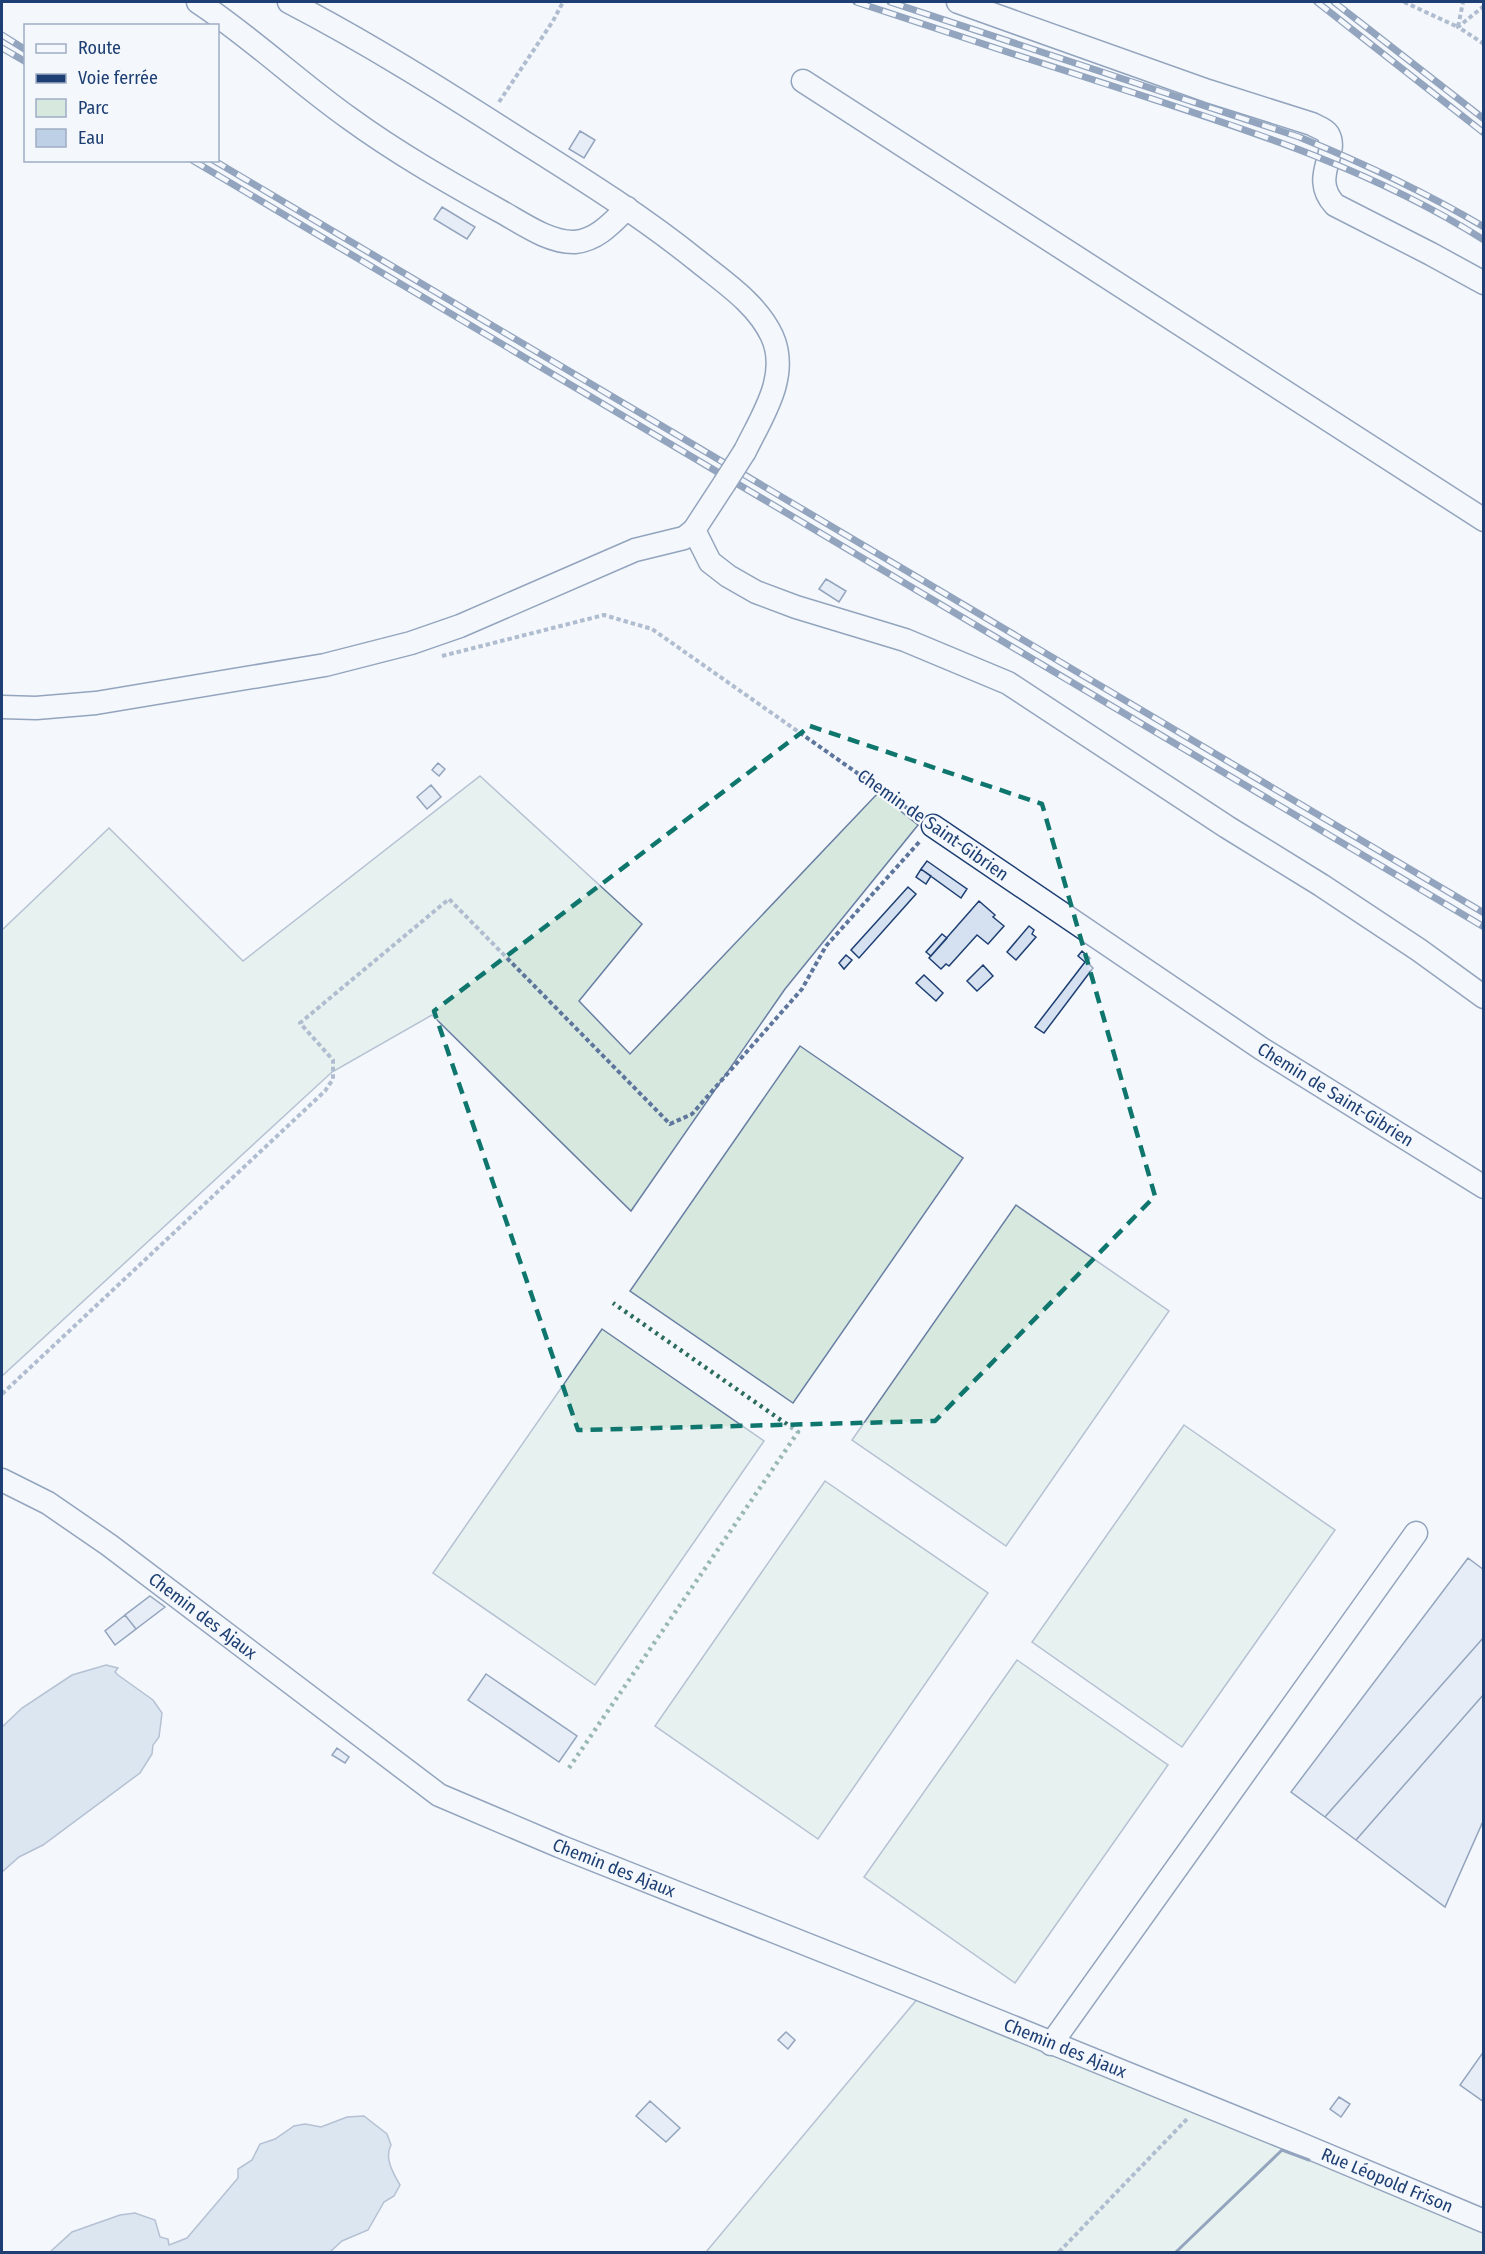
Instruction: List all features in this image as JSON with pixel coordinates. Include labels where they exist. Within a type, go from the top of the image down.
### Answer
[{"type":"street","points":[[198,2],[349,118],[436,175],[540,233],[576,242],[593,237],[608,227],[627,208]]},
{"type":"street","points":[[2,707],[36,708],[96,703],[325,665],[421,640],[460,626],[635,550],[684,538],[694,530],[745,451],[774,393],[777,361],[772,336],[760,316],[745,300],[665,235],[627,208],[487,119],[335,25],[289,2]]},
{"type":"street","points":[[958,2],[1325,130],[1330,140],[1324,188],[1328,198],[1335,205],[1484,283]]},
{"type":"street","points":[[803,81],[1484,520]]},
{"type":"street","points":[[694,530],[710,562],[728,576],[756,592],[796,607],[905,640],[1008,683],[1227,827],[1360,911],[1484,997]]},
{"type":"street","name":"Chemin de Saint-Gibrien","points":[[933,826],[1262,1049],[1484,1186]]},
{"type":"street","name":"Chemin des Ajaux","points":[[2,1480],[48,1503],[109,1545],[439,1795],[559,1846],[1291,2140]]},
{"type":"street","points":[[1051,2044],[1416,1533]]},
{"type":"street","name":"Rue Léopold Frison","points":[[1291,2140],[1484,2221]]},
{"type":"path","points":[[487,119],[553,21],[563,2]]},
{"type":"path","points":[[1404,2],[1458,27],[1484,44]]},
{"type":"path","points":[[1458,27],[1463,2]]},
{"type":"path","points":[[1458,27],[1484,6]]},
{"type":"path","name":"Chemin de Saint-Gibrien","points":[[432,659],[604,615],[652,629],[933,826]]},
{"type":"path","points":[[2,1394],[325,1091],[333,1079],[333,1060],[300,1023],[449,899],[670,1124],[692,1114],[700,1105],[802,989],[826,946],[933,826]]},
{"type":"path","points":[[1059,2253],[1185,2123],[1198,2104]]},
{"type":"highlighted area","points":[[810,726],[1042,804],[1155,1196],[935,1421],[578,1430],[434,1011]]},
{"type":"green space","points":[[480,776],[642,924],[579,1001],[630,1054],[878,793],[918,825],[785,989],[631,1211],[432,1015],[332,1072],[2,1376],[2,930],[109,828],[243,961]]},
{"type":"green space","points":[[800,1046],[963,1158],[793,1403],[630,1291]]},
{"type":"green space","points":[[1016,1205],[1169,1311],[1006,1546],[852,1440]]},
{"type":"green space","points":[[602,1329],[764,1441],[595,1685],[433,1573]]},
{"type":"green space","points":[[1184,1425],[1335,1530],[1182,1747],[1032,1642]]},
{"type":"green space","points":[[825,1481],[988,1593],[818,1839],[655,1726]]},
{"type":"green space","points":[[1017,1660],[1168,1765],[1015,1983],[864,1877]]},
{"type":"green space","points":[[924,1991],[1291,2140],[1283,2150],[1484,2228],[1483,2252],[706,2252]]},
{"type":"water","points":[[106,1665],[118,1668],[115,1672],[153,1700],[162,1713],[159,1737],[153,1745],[152,1754],[140,1773],[43,1845],[19,1857],[2,1872],[2,1727],[22,1708],[72,1675]]},
{"type":"water","points":[[364,2116],[387,2134],[391,2145],[389,2160],[400,2185],[394,2196],[384,2202],[368,2230],[342,2241],[330,2252],[50,2252],[72,2232],[120,2215],[135,2213],[155,2220],[160,2237],[168,2239],[169,2245],[187,2238],[238,2178],[238,2169],[252,2160],[260,2144],[275,2139],[294,2126],[305,2124],[321,2127],[347,2117]]},
{"type":"building","points":[[580,131],[595,140],[584,158],[569,149]]},
{"type":"building","points":[[442,207],[475,227],[467,239],[434,219]]},
{"type":"building","points":[[826,579],[846,591],[839,602],[819,589]]},
{"type":"building","points":[[438,763],[445,769],[439,776],[432,770]]},
{"type":"building","points":[[431,785],[441,797],[427,809],[417,797]]},
{"type":"building","points":[[927,861],[967,889],[961,898],[921,869]]},
{"type":"building","points":[[921,869],[931,876],[926,884],[916,877]]},
{"type":"building","points":[[908,887],[916,894],[859,958],[851,950]]},
{"type":"building","points":[[979,901],[1004,926],[988,944],[977,935],[949,966],[946,964],[941,969],[929,958]]},
{"type":"building","points":[[1029,926],[1034,930],[1032,934],[1036,937],[1016,960],[1007,952]]},
{"type":"building","points":[[942,934],[947,938],[931,956],[926,952]]},
{"type":"building","points":[[1082,951],[1090,958],[1087,962],[1093,968],[1044,1033],[1035,1027],[1085,962],[1078,956]]},
{"type":"building","points":[[846,955],[852,960],[844,969],[839,963]]},
{"type":"building","points":[[983,965],[993,976],[977,991],[967,981]]},
{"type":"building","points":[[924,975],[943,993],[936,1001],[916,983]]},
{"type":"building","points":[[1468,1558],[1484,1570],[1484,1637],[1325,1817],[1291,1792]]},
{"type":"building","points":[[150,1596],[165,1607],[136,1629],[125,1615]]},
{"type":"building","points":[[125,1615],[136,1629],[115,1645],[105,1631]]},
{"type":"building","points":[[1484,1637],[1484,1694],[1356,1840],[1325,1817]]},
{"type":"building","points":[[486,1674],[577,1736],[559,1762],[468,1700]]},
{"type":"building","points":[[1484,1694],[1484,1819],[1445,1907],[1356,1840]]},
{"type":"building","points":[[337,1748],[349,1757],[345,1763],[332,1755]]},
{"type":"building","points":[[786,2032],[795,2040],[788,2049],[778,2040]]},
{"type":"building","points":[[1484,2051],[1484,2102],[1460,2085]]},
{"type":"building","points":[[1339,2097],[1350,2104],[1341,2117],[1330,2109]]},
{"type":"building","points":[[650,2101],[680,2128],[666,2142],[636,2116]]},
{"type":"railway","points":[[856,2],[1220,121],[1311,154],[1399,193],[1484,240]]},
{"type":"railway","points":[[890,2],[1299,137],[1393,179],[1484,227]]},
{"type":"railway","points":[[1317,2],[1484,133]]},
{"type":"railway","points":[[1334,2],[1484,119]]},
{"type":"railway","points":[[2,35],[24,49]]},
{"type":"railway","points":[[2,48],[24,61]]},
{"type":"railway","points":[[195,162],[1484,927]]},
{"type":"railway","points":[[216,162],[1484,913]]},
{"type":"hedge","points":[[569,1768],[798,1432],[613,1303]]},
{"type":"wall","points":[[1176,2252],[1282,2150],[1309,2160]]}]
